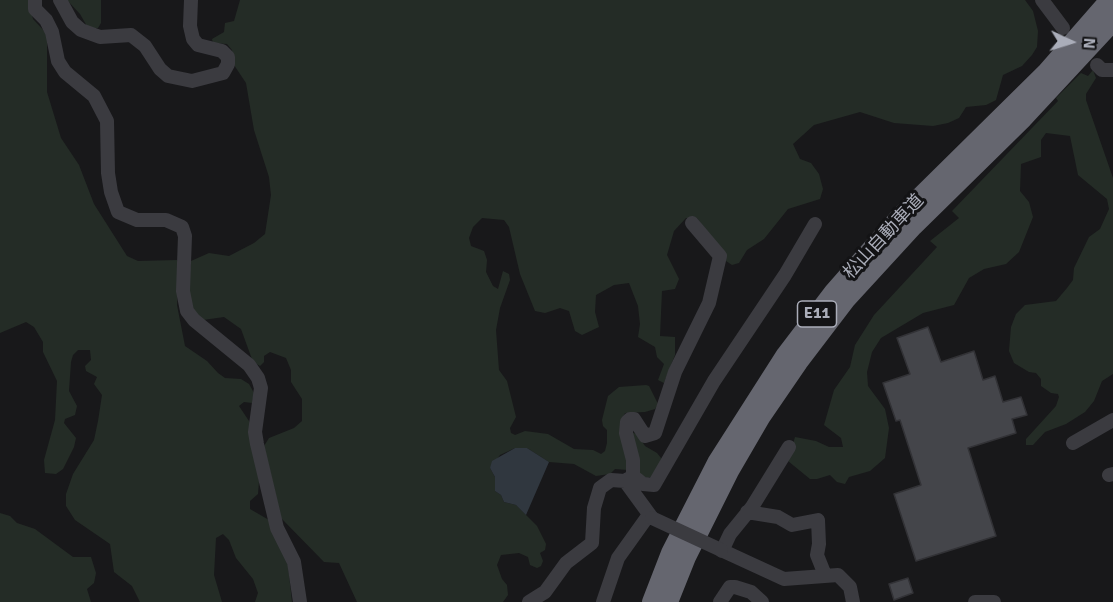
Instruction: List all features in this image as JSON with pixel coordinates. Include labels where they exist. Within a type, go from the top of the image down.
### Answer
[{"type":"highway","name":"松山自動車道","points":[[652,602],[672,553],[723,453],[754,402],[827,301],[900,217],[1047,72],[1110,0]]},
{"type":"highway","name":"松山自動車道","points":[[668,602],[686,557],[729,471],[761,416],[798,362],[846,299],[906,234],[1023,118],[1113,21]]},
{"type":"street","points":[[35,0],[35,9],[46,20],[52,32],[58,61],[65,72],[94,96],[107,121],[108,172],[111,192],[118,212],[137,220],[166,220],[182,227],[185,236],[183,291],[187,311],[194,320],[249,365],[258,378],[261,388],[255,432],[257,444],[277,528],[294,562],[300,602]]},
{"type":"street","points":[[60,0],[72,22],[81,30],[100,37],[131,35],[145,46],[160,69],[168,76],[192,81],[223,73],[228,64],[228,57],[222,51],[198,45],[193,39],[190,26],[190,0]]},
{"type":"street","points":[[1042,0],[1063,28]]},
{"type":"street","points":[[1097,65],[1102,70],[1113,70]]},
{"type":"street","points":[[692,223],[720,256],[709,303],[675,372],[655,433],[645,436],[634,419],[627,422],[626,432],[633,460],[629,479],[650,517],[784,579],[838,575],[845,579],[850,587],[853,602]]},
{"type":"street","points":[[529,602],[545,592],[566,563],[592,543],[594,508],[600,488],[611,480],[629,479],[649,486],[657,481],[714,381],[785,275],[815,224]]},
{"type":"street","points":[[1074,443],[1113,420]]},
{"type":"street","points":[[722,550],[730,534],[789,447]]},
{"type":"street","points":[[747,512],[778,517],[792,525],[818,520],[817,555],[825,575]]},
{"type":"street","points":[[603,602],[618,558],[650,517]]},
{"type":"street","points":[[720,602],[730,587],[735,586],[751,592],[762,602]]},
{"type":"street","points":[[975,602],[994,602]]},
{"type":"shaded area","points":[[0,0],[28,0],[33,19],[47,34],[47,92],[61,138],[79,165],[94,204],[127,256],[138,261],[177,260],[179,263],[177,305],[185,346],[207,361],[225,378],[241,379],[249,384],[254,393],[252,403],[244,402],[239,406],[251,424],[259,481],[258,494],[250,501],[250,509],[269,520],[287,556],[292,602],[255,602],[258,593],[253,579],[236,558],[229,540],[223,534],[216,538],[214,575],[222,602],[140,602],[132,586],[114,572],[110,544],[75,520],[66,506],[66,494],[73,474],[94,440],[102,395],[94,384],[97,377],[86,371],[85,366],[91,360],[90,350],[78,350],[71,362],[69,391],[77,406],[75,415],[65,419],[64,423],[76,438],[74,447],[63,469],[56,474],[45,473],[44,460],[55,420],[57,381],[43,352],[43,342],[34,327],[26,322],[0,333]]},
{"type":"shaded area","points":[[67,0],[101,0],[101,23],[98,28],[88,28],[80,14]]},
{"type":"shaded area","points":[[240,0],[1025,0],[1033,11],[1038,31],[1037,47],[1022,66],[1003,75],[996,100],[986,105],[966,107],[959,118],[948,123],[933,126],[894,123],[860,112],[814,125],[793,144],[800,159],[811,163],[819,174],[823,189],[820,199],[788,209],[764,239],[747,250],[739,263],[732,265],[726,261],[697,218],[686,218],[674,231],[667,255],[679,279],[675,289],[662,291],[660,336],[675,337],[675,355],[664,383],[658,380],[664,364],[657,357],[655,347],[638,337],[640,324],[638,306],[629,283],[614,285],[596,295],[595,312],[599,327],[582,335],[575,331],[569,311],[560,308],[545,313],[535,311],[520,274],[509,227],[504,220],[482,218],[473,227],[469,238],[471,246],[484,251],[487,260],[486,272],[493,286],[498,289],[503,271],[509,274],[510,280],[500,308],[496,330],[499,370],[507,381],[516,417],[510,428],[511,433],[515,435],[525,431],[548,434],[574,449],[593,450],[601,454],[605,451],[607,443],[607,430],[602,420],[608,396],[619,387],[646,385],[649,386],[658,404],[655,409],[645,412],[625,413],[620,423],[621,429],[637,434],[645,446],[661,458],[660,466],[655,476],[647,478],[628,470],[615,469],[610,474],[596,476],[574,464],[549,462],[527,448],[515,448],[500,455],[490,468],[495,477],[495,491],[501,495],[504,502],[516,505],[537,526],[546,544],[545,550],[540,553],[543,561],[541,566],[537,568],[530,565],[528,557],[519,553],[501,555],[497,565],[507,585],[508,595],[503,602],[357,602],[339,563],[324,562],[281,518],[264,446],[269,438],[294,428],[302,421],[302,399],[291,382],[291,370],[286,358],[270,352],[264,356],[264,362],[260,366],[253,362],[241,329],[224,317],[203,320],[193,310],[188,284],[191,261],[209,253],[229,256],[254,243],[265,234],[271,195],[269,177],[254,130],[246,83],[234,65],[232,50],[227,44],[213,43],[212,39],[224,32],[225,23],[234,21]]},
{"type":"shaded area","points":[[1093,70],[1096,78],[1086,94],[1086,100],[1113,178],[1113,374],[1102,381],[1094,401],[1085,412],[1066,424],[1045,432],[1033,445],[1026,445],[1026,439],[1056,406],[1059,397],[1058,394],[1051,393],[1041,386],[1041,379],[1036,373],[1029,372],[1014,363],[1009,351],[1011,327],[1016,314],[1025,305],[1056,301],[1067,288],[1073,280],[1074,268],[1089,237],[1100,229],[1109,209],[1107,199],[1078,175],[1070,136],[1046,133],[1041,140],[1041,157],[1021,164],[1020,191],[1029,202],[1033,217],[1019,252],[1006,264],[984,269],[969,278],[954,305],[923,313],[881,338],[872,352],[867,372],[868,386],[885,409],[889,428],[885,458],[870,471],[849,477],[845,484],[837,482],[830,475],[810,479],[788,461],[795,437],[816,441],[829,447],[843,447],[841,438],[824,425],[834,390],[850,367],[855,345],[874,315],[937,247],[930,241],[959,218],[952,211],[1058,101],[1056,98],[1081,73],[1088,76]]},
{"type":"shaded area","points":[[515,448],[527,448],[549,462],[526,515],[516,505],[504,502],[501,495],[495,491],[495,477],[490,468],[492,461]]},
{"type":"shaded area","points":[[0,513],[10,516],[17,523],[35,529],[73,557],[91,557],[96,573],[94,583],[87,589],[91,602],[0,602]]},
{"type":"building","points":[[928,327],[941,362],[974,351],[983,380],[995,376],[1003,402],[1021,397],[1027,415],[1012,419],[1016,433],[968,448],[996,536],[916,561],[894,494],[921,485],[900,420],[896,421],[883,383],[910,374],[897,338]]},
{"type":"building","points":[[908,578],[913,593],[894,600],[889,584]]}]
